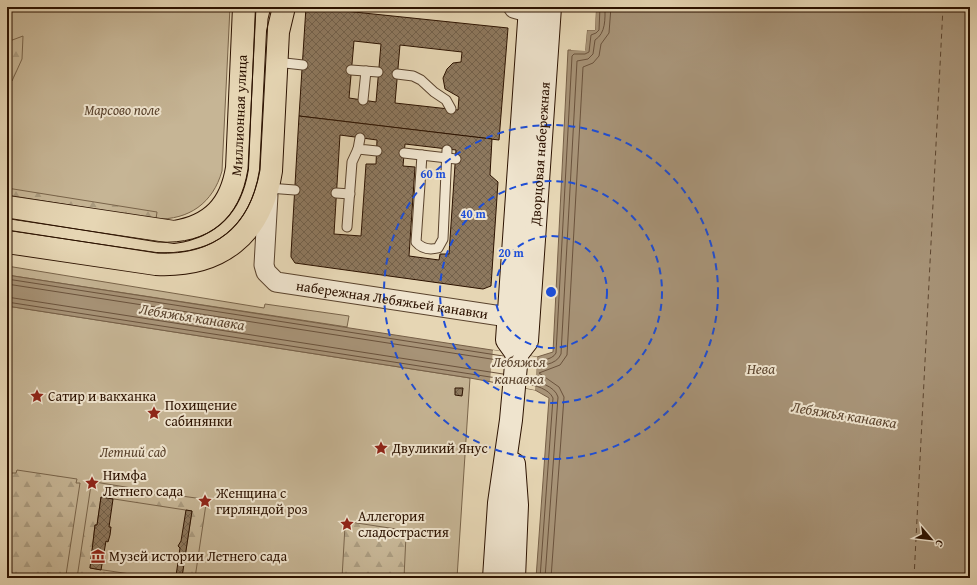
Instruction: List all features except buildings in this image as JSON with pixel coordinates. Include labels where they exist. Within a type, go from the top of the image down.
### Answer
[{"type":"main road","name":"Миллионная улица","points":[[7,207],[166,231],[188,230],[212,217],[222,207],[230,195],[235,182],[237,168],[244,7]]},
{"type":"main road","points":[[7,242],[156,264],[176,265],[196,262],[216,254],[234,243],[248,228],[260,211],[268,188],[271,171],[278,32],[284,7]]},
{"type":"main road","name":"Дворцовая набережная","points":[[525,8],[507,340],[517,354],[527,341],[550,7]]},
{"type":"main road","points":[[494,578],[499,503],[511,420],[517,354]]},
{"type":"main road","points":[[511,420],[517,505],[514,578]]},
{"type":"street","name":"набережная Лебяжьей канавки","points":[[268,188],[264,265],[266,272],[276,282],[508,317]]},
{"type":"lane","points":[[276,62],[303,65]]},
{"type":"lane","points":[[351,70],[378,72]]},
{"type":"lane","points":[[363,100],[366,71]]},
{"type":"lane","points":[[397,74],[413,76],[421,80],[434,92],[446,100],[450,104],[451,109]]},
{"type":"lane","points":[[347,227],[352,162],[358,149],[360,138]]},
{"type":"lane","points":[[358,149],[376,151]]},
{"type":"lane","points":[[404,153],[422,155],[450,155],[443,239],[438,248],[425,248],[416,242],[422,155]]},
{"type":"lane","points":[[268,188],[295,190]]},
{"type":"lane","points":[[336,193],[350,194]]},
{"type":"green space","name":"Марсово поле","points":[[7,7],[230,7],[222,171],[213,192],[206,201],[189,213],[168,219],[156,219],[7,195]]},
{"type":"green space","points":[[23,36],[22,59],[12,81],[7,77],[7,42]]},
{"type":"green space","points":[[7,188],[157,212],[156,219],[7,195]]},
{"type":"green space","points":[[7,266],[264,308],[265,304],[349,316],[347,327],[7,275]]},
{"type":"green space","name":"Летний сад","points":[[7,306],[470,378],[457,578],[7,578]]},
{"type":"green space","points":[[7,468],[11,469],[11,473],[16,473],[17,470],[77,479],[76,483],[80,483],[66,575],[47,573],[46,578],[7,578]]},
{"type":"green space","points":[[95,482],[156,492],[155,495],[160,496],[160,493],[203,499],[202,503],[206,504],[195,578],[171,578],[171,576],[182,576],[192,511],[101,497],[97,525],[95,525],[90,568],[157,578],[77,578],[91,485],[94,485]]},
{"type":"green space","points":[[350,522],[403,530],[403,535],[406,535],[404,578],[342,578],[345,526],[349,527]]},
{"type":"water","name":"Нева","points":[[596,7],[970,7],[970,578],[536,578],[549,398],[535,390],[470,378],[7,306],[7,275],[537,357],[553,352],[568,50],[585,50],[587,30],[595,30]]},
{"type":"pier","points":[[594,7],[596,7],[595,30],[587,30],[585,51],[571,50],[571,48],[583,48],[585,29],[593,28]]},
{"type":"pier","points":[[493,350],[537,357],[535,390],[490,381]]},
{"type":"ferry route","points":[[914,578],[943,7]]},
{"type":"tram line","points":[[7,218],[158,242],[176,242],[192,239],[207,233],[219,225],[229,215],[238,202],[244,187],[248,169],[256,7]]},
{"type":"tram line","points":[[7,230],[157,253],[177,253],[196,249],[212,243],[226,234],[238,222],[248,207],[255,190],[260,170],[268,19],[271,7]]},
{"type":"place","name":"Сатир и вакханка","points":[[37,396]]},
{"type":"place","name":"Похищение сабинянки","points":[[154,413]]},
{"type":"place","name":"Двуликий Янус","points":[[381,448]]},
{"type":"place","name":"Нимфа Летнего сада","points":[[92,483]]},
{"type":"place","name":"Женщина с гирляндой роз","points":[[205,501]]},
{"type":"place","name":"Аллегория сладострастия","points":[[347,524]]},
{"type":"place","name":"Музей истории Летнего сада","points":[[98,556]]},
{"type":"water label","name":"Лебяжья канавка","points":[[192,317]]},
{"type":"water label","name":"Лебяжья канавка","points":[[519,370]]},
{"type":"water label","name":"Лебяжья канавка","points":[[844,415]]}]
